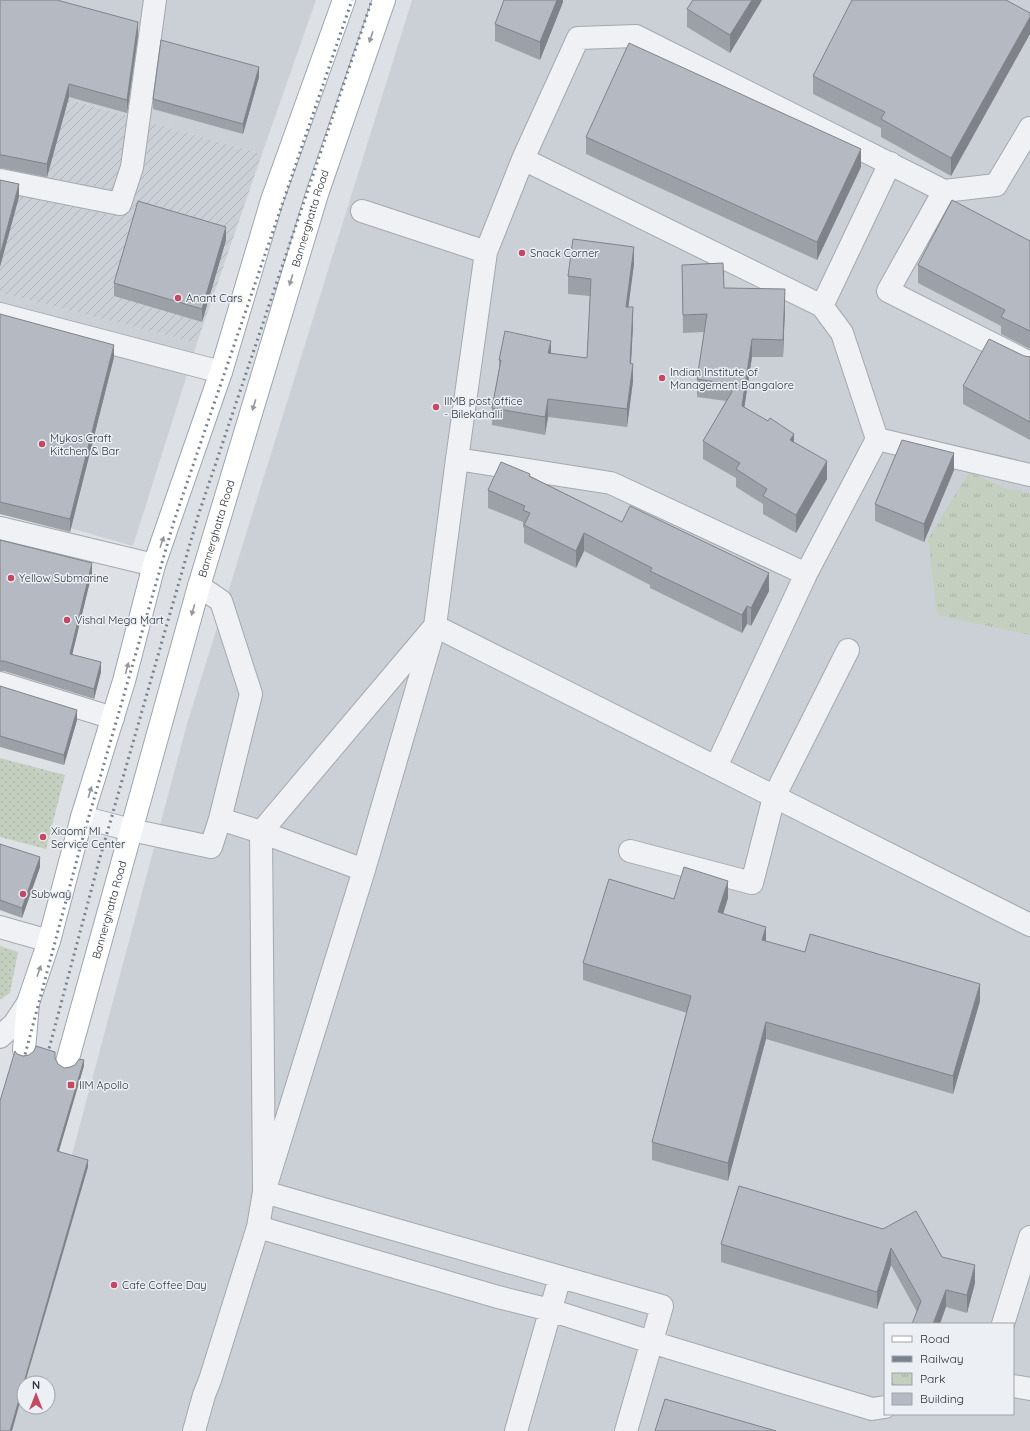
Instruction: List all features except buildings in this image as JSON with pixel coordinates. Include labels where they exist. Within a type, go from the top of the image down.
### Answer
[{"type":"main road","name":"Bannerghatta Road","points":[[67,1062],[199,586],[317,194],[384,0]]},
{"type":"main road","points":[[24,1050],[28,1003],[49,941],[82,817],[113,718],[154,565],[221,372],[272,200],[341,1]]},
{"type":"street","points":[[0,180],[120,204],[132,167],[155,0]]},
{"type":"street","points":[[194,1431],[204,1395],[258,1227],[264,1192],[364,870],[435,626],[486,252],[523,159],[578,38],[636,36],[944,191],[996,185],[1030,128]]},
{"type":"street","points":[[523,159],[822,306],[842,332],[877,439],[806,574],[716,767]]},
{"type":"street","points":[[822,306],[890,163]]},
{"type":"street","points":[[944,191],[888,291],[1030,362]]},
{"type":"street","points":[[362,212],[486,252]]},
{"type":"street","points":[[0,314],[221,372]]},
{"type":"street","points":[[877,439],[1030,475]]},
{"type":"street","points":[[457,459],[610,482],[806,574]]},
{"type":"street","points":[[0,528],[154,565]]},
{"type":"street","points":[[82,817],[131,830],[211,847],[220,819],[250,694],[221,601],[199,586]]},
{"type":"street","points":[[435,626],[1030,924]]},
{"type":"street","points":[[264,1192],[261,832],[435,626]]},
{"type":"street","points":[[630,851],[752,883],[774,797],[848,650]]},
{"type":"street","points":[[0,683],[113,718]]},
{"type":"street","points":[[220,819],[261,832],[364,870]]},
{"type":"street","points":[[0,927],[49,941]]},
{"type":"street","points":[[0,1037],[14,1024],[28,1003]]},
{"type":"street","points":[[264,1192],[662,1306],[626,1431]]},
{"type":"street","points":[[258,1227],[498,1297],[550,1310],[872,1409],[884,1407]]},
{"type":"street","points":[[1003,1323],[1030,1237]]},
{"type":"street","points":[[516,1431],[560,1277]]},
{"type":"street","points":[[1014,1386],[1030,1389]]},
{"type":"shaded area","points":[[0,0],[316,0],[262,154],[0,80]]},
{"type":"shaded area","name":"Indian Institute of Management Bangalore","points":[[412,0],[1030,0],[1030,1431],[0,1431],[0,1424],[187,724]]},
{"type":"shaded area","points":[[0,80],[262,154],[197,343],[0,293]]},
{"type":"shaded area","points":[[0,293],[197,343],[133,546],[0,508]]},
{"type":"green space","points":[[969,472],[1005,488],[1030,493],[1030,635],[937,615],[928,539]]},
{"type":"green space","points":[[0,758],[65,775],[46,849],[0,837]]},
{"type":"green space","points":[[0,946],[18,952],[10,993],[0,1000]]},
{"type":"railway","points":[[22,1066],[83,837],[174,521],[352,0]]},
{"type":"railway","points":[[46,1060],[99,861],[198,516],[372,0]]},
{"type":"place","name":"Snack Corner","points":[[522,253]]},
{"type":"place","name":"Anant Cars","points":[[178,298]]},
{"type":"place","name":"Indian Institute of Management Bangalore","points":[[662,378]]},
{"type":"place","name":"IIMB post office - Bilekahalli","points":[[436,407]]},
{"type":"place","name":"Mykos Craft Kitchen & Bar","points":[[42,444]]},
{"type":"place","name":"Yellow Submarine","points":[[11,578]]},
{"type":"place","name":"Vishal Mega Mart","points":[[67,620]]},
{"type":"place","name":"Xiaomi MI Service Center","points":[[43,837]]},
{"type":"place","name":"Subway","points":[[23,894]]},
{"type":"place","name":"IIM Apollo","points":[[71,1085]]},
{"type":"place","name":"Cafe Coffee Day","points":[[114,1285]]}]
